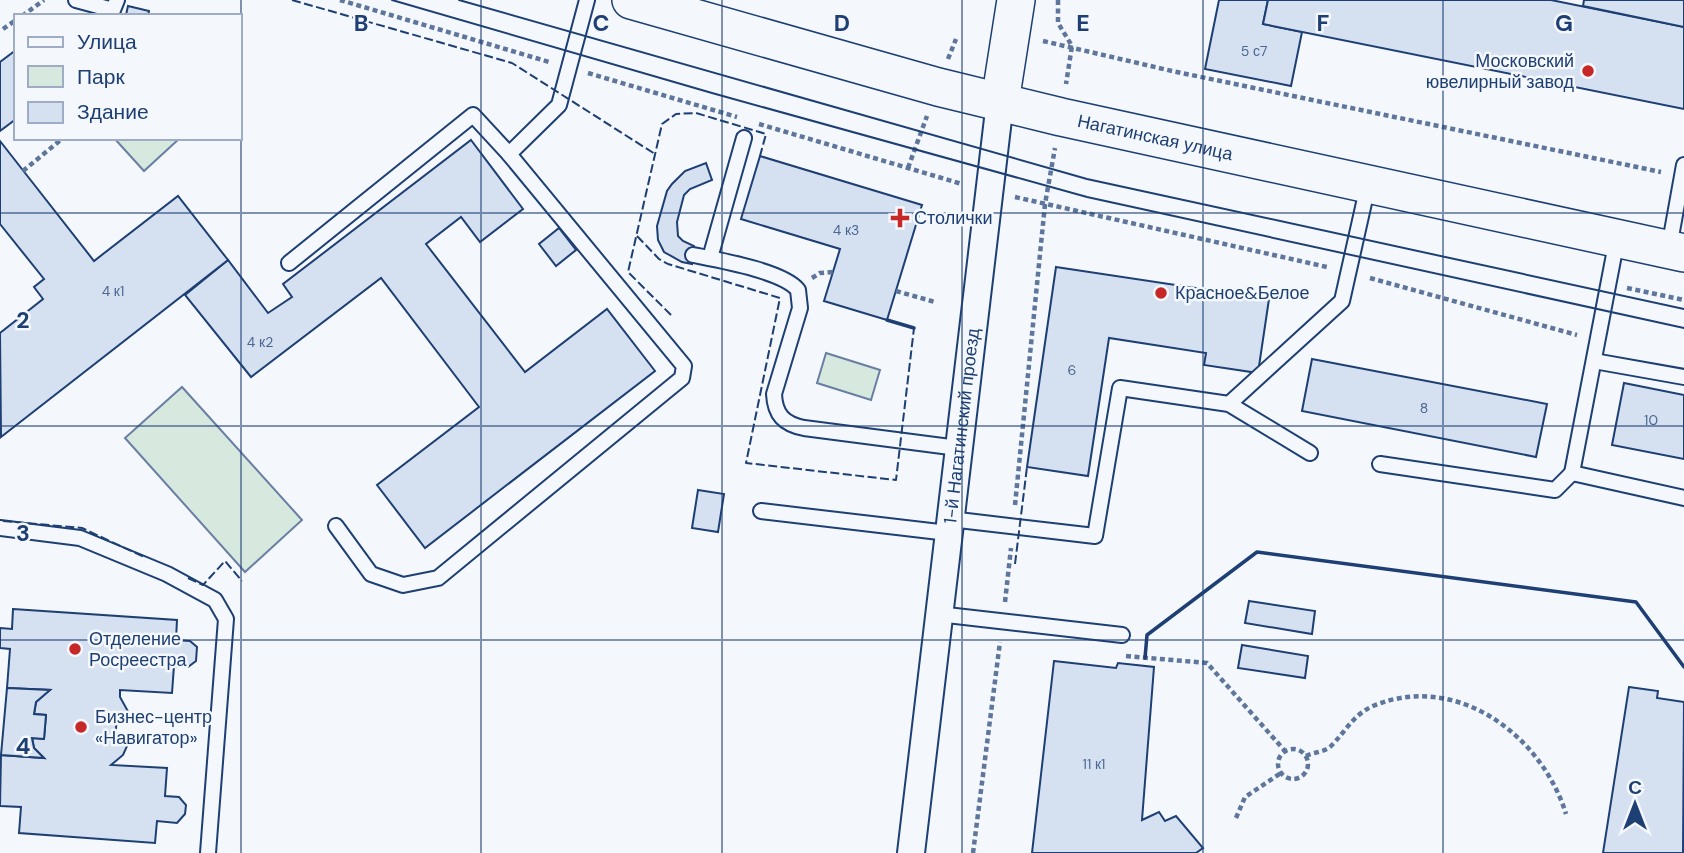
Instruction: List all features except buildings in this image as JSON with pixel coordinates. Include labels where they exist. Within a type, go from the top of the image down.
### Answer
[{"type":"street","name":"Нагатинская улица","points":[[631,0],[938,87],[1061,117],[1676,251]]},
{"type":"street","name":"1-й Нагатинский проезд","points":[[911,853],[1000,102],[1016,0]]},
{"type":"lane","points":[[76,0],[115,9]]},
{"type":"lane","points":[[509,154],[559,105],[587,0]]},
{"type":"lane","points":[[289,263],[473,115],[509,154],[684,366],[682,379],[438,578],[403,585],[371,574],[336,526]]},
{"type":"lane","points":[[710,258],[744,138]]},
{"type":"lane","points":[[1676,251],[1683,170]]},
{"type":"lane","points":[[1229,404],[1342,301],[1369,184]]},
{"type":"lane","points":[[1380,464],[1555,490],[1572,472],[1617,238]]},
{"type":"lane","points":[[693,255],[785,278],[798,290],[800,308],[774,394],[775,406],[785,422],[804,428],[958,448]]},
{"type":"lane","points":[[1594,361],[1684,377]]},
{"type":"lane","points":[[761,511],[949,526],[1013,527],[1095,536],[1121,388],[1229,404],[1310,453]]},
{"type":"lane","points":[[1572,472],[1684,498]]},
{"type":"lane","points":[[0,528],[80,538],[167,574],[215,600],[226,619],[209,853]]},
{"type":"lane","points":[[938,614],[1122,635]]},
{"type":"path","points":[[25,14],[44,0]]},
{"type":"path","points":[[974,853],[1003,622],[1045,204],[1072,46],[1058,23],[1058,0]]},
{"type":"path","points":[[3,29],[14,21]]},
{"type":"path","points":[[1072,46],[1172,71],[1683,170]]},
{"type":"path","points":[[23,171],[62,140]]},
{"type":"path","points":[[1609,284],[1684,300]]},
{"type":"path","points":[[896,291],[935,302]]},
{"type":"path","points":[[1145,658],[1207,663],[1285,751]]},
{"type":"path","points":[[1306,756],[1330,747],[1349,722],[1362,711],[1377,705],[1420,698],[1451,701],[1481,711],[1523,741],[1547,770],[1566,814]]},
{"type":"path","points":[[1294,748],[1306,756],[1308,766],[1300,778],[1290,779],[1281,773],[1278,764],[1285,751],[1294,748]]},
{"type":"path","points":[[1236,818],[1245,797],[1281,773]]},
{"type":"green space","points":[[116,140],[178,140],[144,171]]},
{"type":"green space","points":[[826,353],[880,370],[871,400],[817,383]]},
{"type":"green space","points":[[182,387],[302,520],[245,572],[125,438]]},
{"type":"tram line","points":[[392,0],[712,93],[1087,197],[1684,328]]},
{"type":"tram line","points":[[459,0],[1087,179],[1684,309]]},
{"type":"fence","points":[[292,0],[512,63],[655,154]]},
{"type":"fence","points":[[671,315],[628,272],[662,124],[676,114],[696,113],[766,134],[760,156]]},
{"type":"fence","points":[[637,236],[659,259],[668,264],[780,298],[746,463],[896,480],[914,328]]},
{"type":"fence","points":[[1015,564],[1027,467]]},
{"type":"fence","points":[[3,521],[82,528],[144,557]]},
{"type":"fence","points":[[188,578],[203,585],[225,561],[242,581]]},
{"type":"wall","points":[[887,320],[914,328]]},
{"type":"wall","points":[[1145,658],[1147,635],[1257,552],[1636,602],[1684,667]]},
{"type":"place","name":"Московский ювелирный завод","points":[[1588,71]]},
{"type":"place","name":"Столички","points":[[900,218]]},
{"type":"place","name":"Красное&Белое","points":[[1161,293]]},
{"type":"place","name":"Отделение Росреестра","points":[[75,649]]},
{"type":"place","name":"Бизнес-центр «Навигатор»","points":[[81,727]]}]
